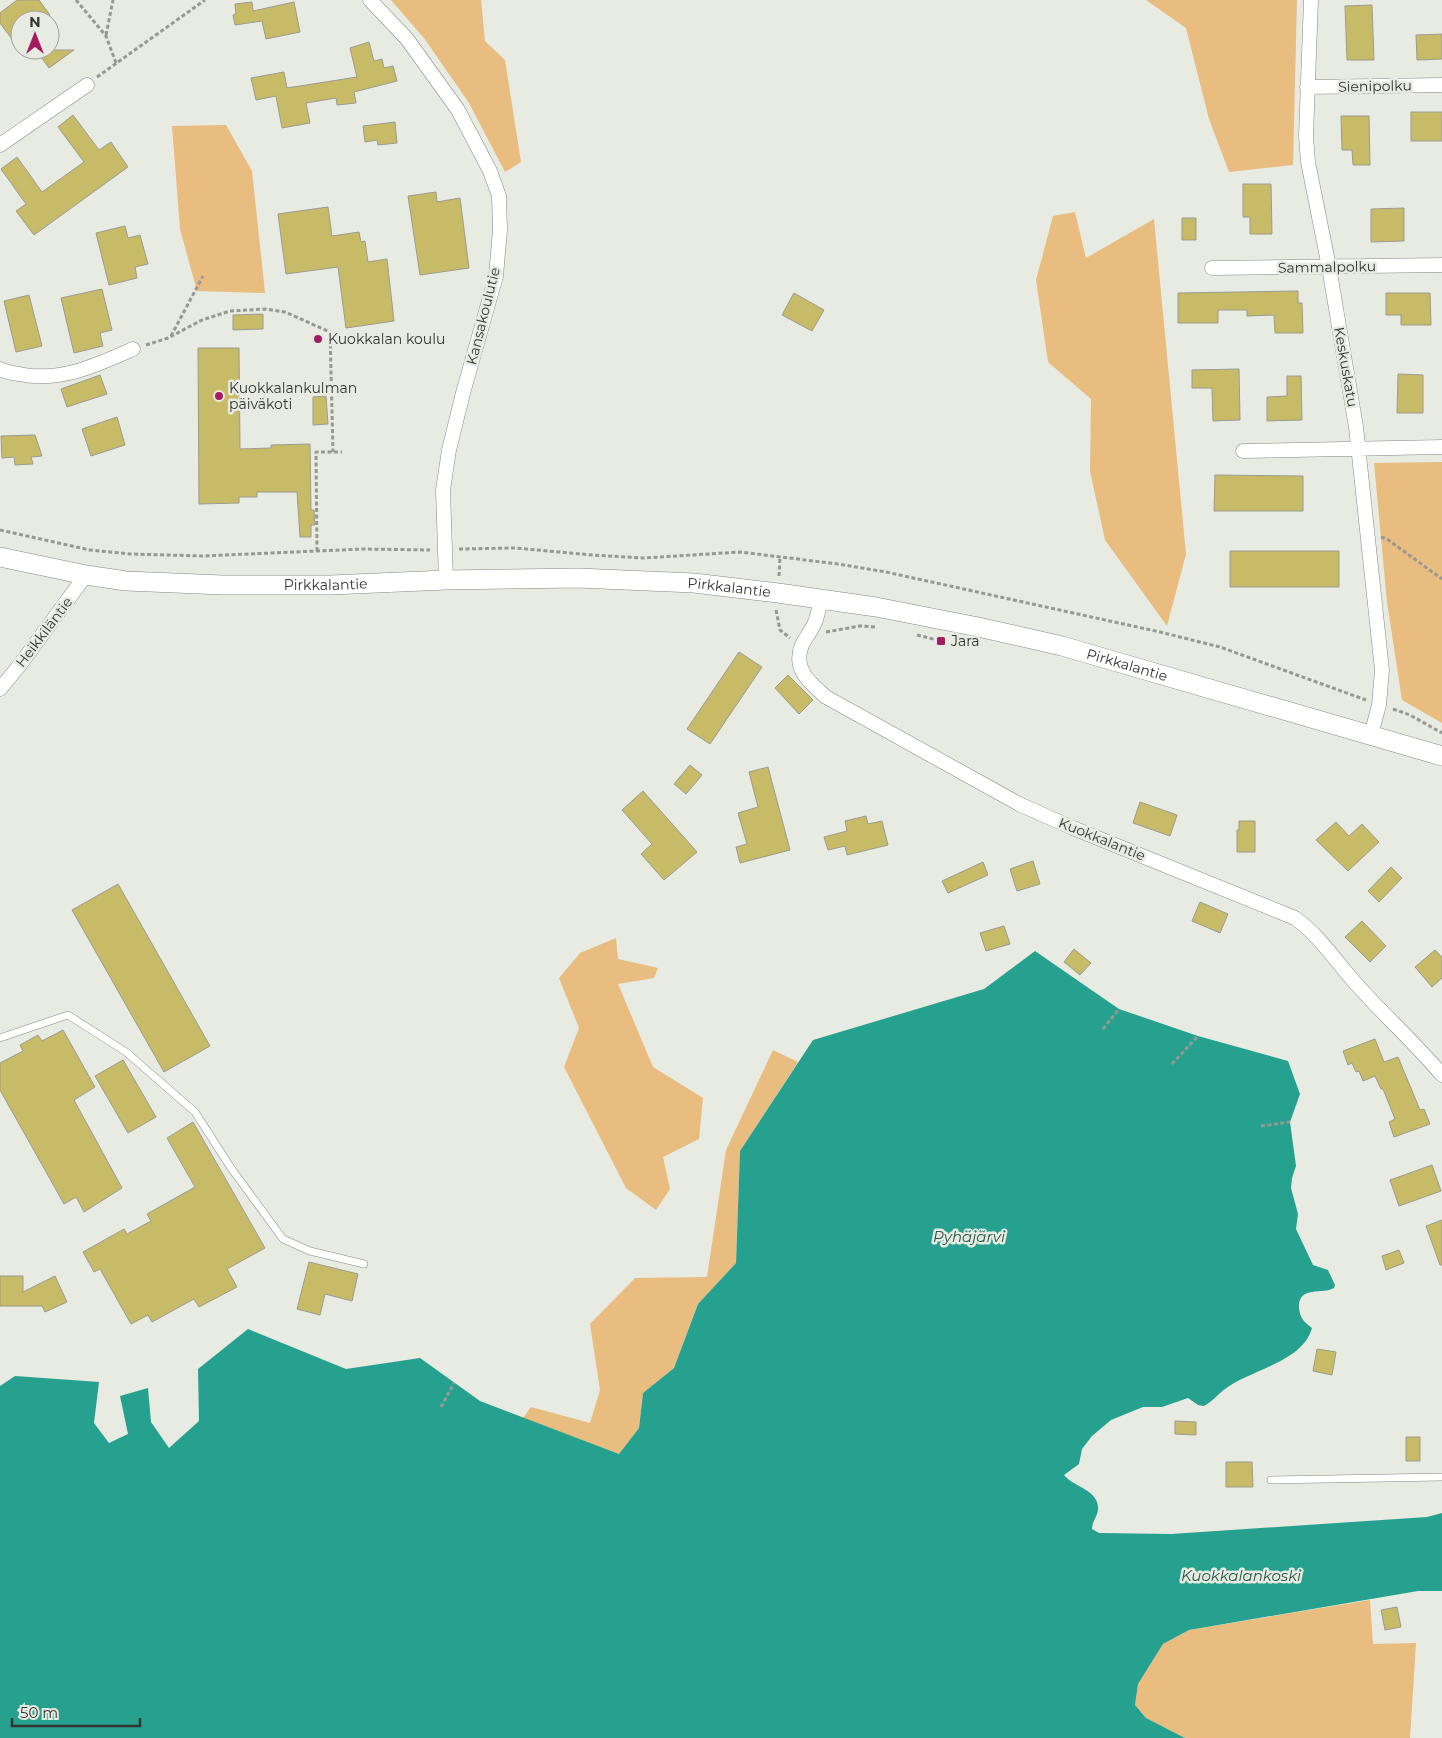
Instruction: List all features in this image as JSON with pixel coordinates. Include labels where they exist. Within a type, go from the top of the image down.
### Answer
[{"type":"street","name":"Kansakoulutie","points":[[370,0],[407,39],[458,110],[490,171],[499,196],[500,230],[496,276],[463,393],[449,450],[443,490],[446,580]]},
{"type":"street","name":"Keskuskatu","points":[[1311,0],[1306,136],[1308,162],[1329,267],[1355,418],[1382,670],[1379,705],[1371,735]]},
{"type":"street","points":[[0,145],[87,85]]},
{"type":"street","name":"Sienipolku","points":[[1308,87],[1442,85]]},
{"type":"street","name":"Sammalpolku","points":[[1212,268],[1442,265]]},
{"type":"street","points":[[0,369],[31,377],[59,376],[95,366],[133,349]]},
{"type":"street","points":[[1243,451],[1442,448]]},
{"type":"street","name":"Pirkkalantie","points":[[0,557],[86,576],[126,582],[331,586],[446,580],[578,578],[694,583],[821,599],[876,607],[1062,646],[1442,756]]},
{"type":"street","name":"Heikkiläntie","points":[[0,688],[19,666],[86,576]]},
{"type":"street","name":"Kuokkalantie","points":[[821,599],[816,620],[802,646],[799,659],[801,670],[807,680],[826,697],[1019,804],[1073,828],[1295,918],[1306,926],[1372,1002],[1422,1052],[1442,1076]]},
{"type":"lane","points":[[0,1038],[68,1015],[126,1052],[195,1112],[231,1168],[283,1238],[310,1251],[364,1264]]},
{"type":"lane","points":[[1271,1480],[1442,1477]]},
{"type":"path","points":[[76,0],[106,36],[116,63]]},
{"type":"path","points":[[106,36],[113,0]]},
{"type":"path","points":[[87,85],[205,0]]},
{"type":"path","points":[[171,337],[203,276]]},
{"type":"path","points":[[133,349],[171,337],[202,320],[230,311],[265,309],[285,312],[330,332],[333,452]]},
{"type":"path","points":[[317,551],[316,452],[342,452]]},
{"type":"path","points":[[1368,534],[1387,539],[1442,579]]},
{"type":"path","points":[[808,636],[860,626],[878,627]]},
{"type":"path","points":[[914,634],[941,641]]},
{"type":"path","points":[[1103,1029],[1118,1009]]},
{"type":"path","points":[[1172,1064],[1198,1036]]},
{"type":"path","points":[[1261,1126],[1290,1122]]},
{"type":"path","points":[[441,1407],[454,1383]]},
{"type":"shaded area","points":[[391,0],[481,0],[485,41],[505,60],[521,162],[505,172],[469,103],[424,38]]},
{"type":"shaded area","points":[[1146,0],[1297,0],[1293,165],[1229,172],[1209,119],[1186,28]]},
{"type":"shaded area","points":[[226,125],[252,171],[265,293],[197,291],[180,229],[172,126]]},
{"type":"shaded area","points":[[1075,212],[1086,258],[1154,219],[1186,554],[1167,626],[1105,540],[1090,471],[1091,399],[1048,362],[1036,280],[1053,216]]},
{"type":"shaded area","points":[[1442,462],[1442,723],[1402,700],[1387,602],[1374,463]]},
{"type":"shaded area","points":[[616,938],[618,959],[658,968],[654,978],[618,984],[653,1067],[703,1098],[699,1139],[663,1157],[670,1189],[656,1210],[626,1188],[564,1067],[579,1028],[559,978],[580,953]]},
{"type":"shaded area","points":[[773,1050],[798,1062],[740,1151],[736,1263],[698,1304],[674,1368],[643,1393],[639,1428],[619,1454],[523,1418],[531,1407],[590,1423],[600,1390],[590,1324],[635,1278],[707,1277],[726,1150]]},
{"type":"shaded area","points":[[1370,1600],[1373,1644],[1416,1643],[1410,1738],[1185,1738],[1146,1718],[1135,1705],[1138,1684],[1163,1644],[1189,1630]]},
{"type":"water","name":"Pyhäjärvi","points":[[1035,951],[1119,1009],[1198,1036],[1288,1061],[1300,1094],[1290,1122],[1296,1166],[1291,1188],[1298,1214],[1296,1229],[1313,1265],[1328,1270],[1335,1285],[1334,1288],[1329,1290],[1306,1293],[1302,1296],[1299,1308],[1300,1314],[1312,1328],[1307,1340],[1287,1357],[1236,1382],[1204,1406],[1198,1405],[1188,1398],[1162,1407],[1143,1407],[1111,1420],[1092,1436],[1082,1449],[1079,1464],[1064,1475],[1095,1498],[1098,1510],[1092,1529],[1099,1533],[1171,1534],[1427,1517],[1442,1513],[1442,1591],[1418,1591],[1189,1630],[1163,1644],[1138,1684],[1135,1705],[1146,1718],[1185,1738],[0,1738],[0,1386],[15,1376],[99,1382],[94,1423],[109,1443],[128,1434],[120,1396],[148,1388],[151,1422],[169,1448],[199,1421],[198,1369],[248,1329],[346,1369],[420,1358],[480,1401],[619,1454],[639,1428],[643,1393],[674,1368],[698,1304],[736,1263],[740,1151],[813,1040],[984,989]]},
{"type":"building","points":[[17,0],[39,0],[46,10],[10,10],[10,36],[0,23],[0,13]]},
{"type":"building","points":[[252,2],[253,11],[294,2],[300,32],[266,39],[262,21],[235,25],[233,15],[236,14],[235,4]]},
{"type":"building","points":[[1372,5],[1374,60],[1347,60],[1345,6]]},
{"type":"building","points":[[1442,34],[1442,59],[1417,60],[1416,35]]},
{"type":"building","points":[[369,42],[374,61],[382,59],[384,68],[393,66],[397,81],[354,92],[356,103],[337,105],[336,98],[306,103],[310,123],[282,128],[276,96],[256,100],[251,78],[284,72],[287,88],[357,77],[350,48]]},
{"type":"building","points":[[60,50],[74,50],[49,68],[43,60],[60,60]]},
{"type":"building","points":[[1411,112],[1442,112],[1442,141],[1411,141]]},
{"type":"building","points":[[73,115],[99,150],[111,142],[128,167],[34,235],[16,211],[26,204],[1,169],[17,157],[42,192],[84,162],[58,127]]},
{"type":"building","points":[[1341,116],[1369,116],[1370,165],[1353,165],[1352,150],[1342,150]]},
{"type":"building","points":[[395,122],[397,143],[378,145],[377,140],[365,142],[363,126]]},
{"type":"building","points":[[1243,184],[1271,184],[1272,234],[1250,234],[1250,217],[1243,217]]},
{"type":"building","points":[[436,192],[437,202],[460,198],[469,268],[420,275],[408,196]]},
{"type":"building","points":[[328,207],[332,236],[359,232],[361,242],[365,241],[368,262],[387,259],[394,321],[346,328],[338,267],[286,274],[278,214]]},
{"type":"building","points":[[1404,208],[1404,241],[1371,242],[1371,209]]},
{"type":"building","points":[[1182,218],[1196,218],[1196,240],[1182,240]]},
{"type":"building","points":[[125,226],[128,238],[140,235],[148,264],[135,267],[137,278],[109,285],[96,233]]},
{"type":"building","points":[[102,289],[112,330],[100,333],[103,346],[74,353],[61,298]]},
{"type":"building","points":[[1298,291],[1298,303],[1302,303],[1303,333],[1275,333],[1274,315],[1247,316],[1247,310],[1218,310],[1218,323],[1178,323],[1178,293]]},
{"type":"building","points":[[794,293],[824,310],[812,331],[782,315]]},
{"type":"building","points":[[1386,293],[1430,293],[1431,325],[1401,325],[1401,315],[1386,315]]},
{"type":"building","points":[[29,295],[42,346],[16,352],[4,301]]},
{"type":"building","points":[[263,314],[263,329],[233,330],[233,315]]},
{"type":"building","name":"Kuokkalankulman päiväkoti","points":[[198,348],[239,348],[240,449],[271,448],[271,445],[310,444],[311,510],[314,510],[315,525],[311,525],[311,537],[300,537],[297,492],[257,492],[257,497],[239,497],[239,503],[199,504]]},
{"type":"building","points":[[1239,369],[1240,420],[1213,421],[1212,388],[1192,388],[1192,370]]},
{"type":"building","points":[[1398,374],[1423,375],[1423,413],[1397,413]]},
{"type":"building","points":[[100,375],[107,394],[67,407],[61,389]]},
{"type":"building","points":[[1287,376],[1301,376],[1302,420],[1267,421],[1267,397],[1287,396]]},
{"type":"building","points":[[326,396],[328,424],[313,425],[313,397]]},
{"type":"building","points":[[117,417],[125,445],[91,456],[82,429]]},
{"type":"building","points":[[35,435],[42,456],[31,457],[33,464],[15,465],[14,457],[2,458],[1,436]]},
{"type":"building","points":[[1215,475],[1303,476],[1303,511],[1214,511]]},
{"type":"building","points":[[1230,551],[1339,551],[1339,587],[1230,587]]},
{"type":"building","points":[[739,652],[762,667],[710,744],[687,729]]},
{"type":"building","points":[[788,675],[813,700],[799,714],[775,688]]},
{"type":"building","points":[[690,765],[702,775],[686,794],[674,784]]},
{"type":"building","points":[[768,767],[790,850],[740,863],[736,847],[747,844],[738,813],[758,807],[749,772]]},
{"type":"building","points":[[643,791],[697,852],[664,880],[641,854],[652,844],[622,810]]},
{"type":"building","points":[[1140,802],[1177,815],[1170,836],[1133,823]]},
{"type":"building","points":[[866,816],[868,824],[882,821],[888,845],[847,855],[845,846],[828,850],[824,837],[847,831],[845,821]]},
{"type":"building","points":[[1239,821],[1255,821],[1255,852],[1237,852]]},
{"type":"building","points":[[1336,822],[1349,836],[1362,824],[1379,842],[1348,871],[1316,840]]},
{"type":"building","points":[[1033,861],[1040,884],[1017,891],[1010,869]]},
{"type":"building","points":[[983,862],[988,875],[948,893],[942,881]]},
{"type":"building","points":[[1391,867],[1402,878],[1379,902],[1368,891]]},
{"type":"building","points":[[118,884],[210,1046],[164,1072],[72,910]]},
{"type":"building","points":[[1200,902],[1228,914],[1220,933],[1192,921]]},
{"type":"building","points":[[1362,921],[1386,946],[1370,962],[1345,937]]},
{"type":"building","points":[[1004,926],[1010,944],[986,951],[980,933]]},
{"type":"building","points":[[1074,949],[1091,963],[1080,975],[1064,962]]},
{"type":"building","points":[[1435,950],[1442,957],[1442,978],[1432,987],[1415,967]]},
{"type":"building","points":[[63,1030],[95,1087],[74,1100],[122,1188],[84,1212],[76,1197],[64,1204],[0,1090],[0,1063],[23,1051],[20,1045],[38,1035],[42,1041]]},
{"type":"building","points":[[1375,1039],[1384,1062],[1398,1057],[1420,1110],[1424,1109],[1430,1124],[1394,1137],[1389,1122],[1395,1119],[1383,1089],[1381,1089],[1375,1076],[1363,1081],[1359,1071],[1356,1072],[1352,1063],[1348,1065],[1343,1051]]},
{"type":"building","points":[[123,1060],[156,1117],[128,1133],[95,1076]]},
{"type":"building","points":[[193,1122],[265,1248],[227,1269],[237,1287],[199,1307],[194,1299],[152,1322],[148,1315],[131,1324],[100,1269],[94,1272],[83,1252],[124,1229],[127,1234],[151,1221],[147,1214],[195,1187],[167,1138]]},
{"type":"building","points":[[1432,1165],[1441,1191],[1399,1206],[1390,1180]]},
{"type":"building","points":[[1442,1220],[1442,1265],[1440,1265],[1426,1226]]},
{"type":"building","points":[[1399,1250],[1404,1263],[1386,1270],[1382,1256]]},
{"type":"building","points":[[309,1262],[358,1274],[352,1301],[325,1294],[320,1315],[297,1309]]},
{"type":"building","points":[[0,1276],[23,1276],[23,1292],[55,1276],[67,1302],[45,1312],[42,1306],[0,1306]]},
{"type":"building","points":[[1317,1349],[1336,1352],[1332,1375],[1313,1371]]},
{"type":"building","points":[[1175,1421],[1196,1422],[1196,1435],[1175,1434]]},
{"type":"building","points":[[1406,1437],[1420,1437],[1420,1461],[1406,1461]]},
{"type":"building","points":[[1226,1462],[1252,1462],[1253,1487],[1226,1487]]},
{"type":"building","points":[[1397,1607],[1401,1627],[1385,1630],[1381,1610]]},
{"type":"place","name":"Kuokkalan koulu","points":[[318,339]]},
{"type":"place","name":"Kuokkalankulman päiväkoti","points":[[219,396]]},
{"type":"place","name":"Jara","points":[[941,641]]},
{"type":"water label","name":"Kuokkalankoski","points":[[1241,1575]]}]
